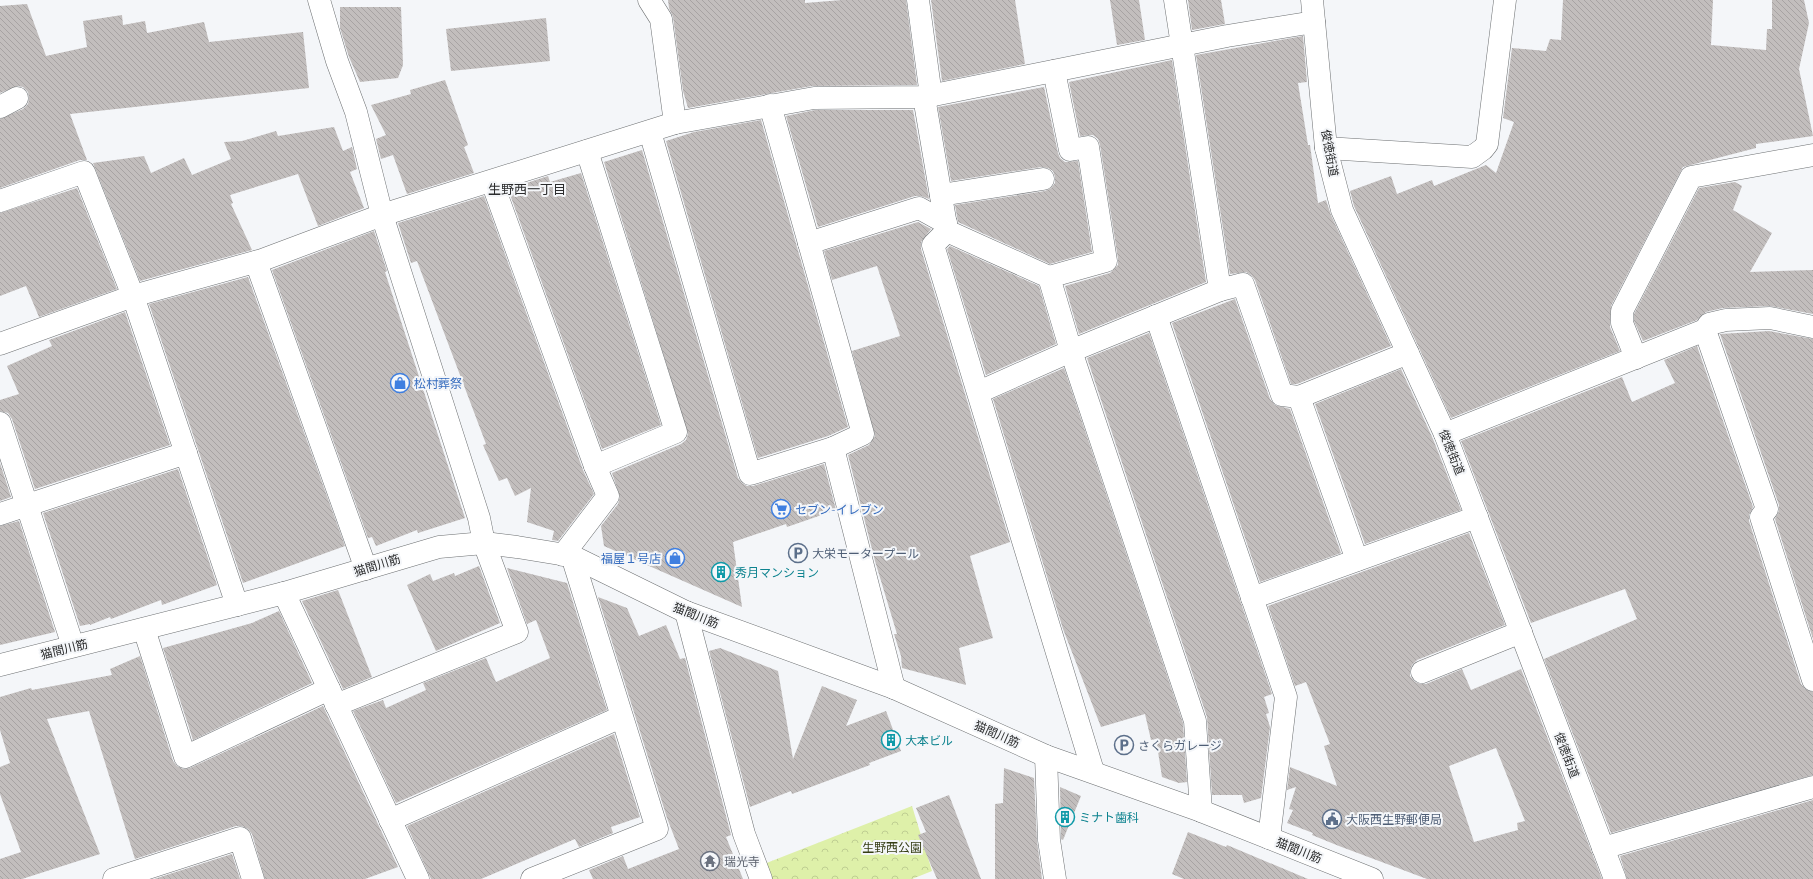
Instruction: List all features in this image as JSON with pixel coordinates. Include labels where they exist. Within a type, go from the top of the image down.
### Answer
[{"type":"street","points":[[144,629],[185,757],[332,697],[517,632],[484,543],[479,518],[382,215],[356,112],[337,61],[319,0]]},
{"type":"street","points":[[649,0],[661,19],[675,123]]},
{"type":"street","points":[[918,0],[928,97],[946,227],[934,245],[1093,771]]},
{"type":"street","points":[[1175,0],[1220,290]]},
{"type":"street","points":[[1326,148],[1472,157],[1483,149],[1486,144],[1505,0]]},
{"type":"street","points":[[0,344],[133,296],[256,262],[382,215],[492,182],[675,123],[814,98],[928,97],[1182,46],[1313,13]]},
{"type":"street","name":"俊徳街道","points":[[1313,13],[1326,148],[1342,210],[1446,434],[1614,879]]},
{"type":"street","points":[[809,243],[919,208],[946,227],[1049,277],[1106,261],[1088,147],[1070,150],[1054,71]]},
{"type":"street","points":[[650,132],[750,474],[833,448],[863,434],[770,105]]},
{"type":"street","points":[[587,151],[676,432],[595,466]]},
{"type":"street","points":[[1636,358],[1622,323],[1622,311],[1691,177],[1813,155]]},
{"type":"street","points":[[0,201],[84,172],[133,296],[237,605]]},
{"type":"street","points":[[941,195],[1043,179]]},
{"type":"street","points":[[492,182],[595,466],[608,496],[567,556],[621,717],[656,829],[532,879]]},
{"type":"street","points":[[256,262],[366,569]]},
{"type":"street","points":[[1049,277],[1071,351],[1195,721],[1201,811]]},
{"type":"street","points":[[979,392],[1071,351],[1156,316],[1220,290],[1243,284],[1282,395],[1299,397],[1408,353]]},
{"type":"street","points":[[1156,316],[1286,697],[1269,838]]},
{"type":"street","points":[[1446,434],[1705,330],[1709,324],[1726,320],[1770,318],[1813,327]]},
{"type":"street","points":[[1705,330],[1767,509],[1761,517],[1813,680]]},
{"type":"street","points":[[1299,397],[1357,560]]},
{"type":"street","points":[[0,423],[73,646]]},
{"type":"street","points":[[833,448],[894,688]]},
{"type":"street","points":[[0,514],[186,453]]},
{"type":"street","points":[[1252,598],[1477,517]]},
{"type":"street","name":"猫間川筋","points":[[0,665],[284,593],[439,547],[484,543],[567,556],[686,612],[894,688],[1046,756],[1093,771],[1201,811],[1372,879]]},
{"type":"street","points":[[284,593],[418,879]]},
{"type":"street","points":[[686,612],[744,834],[762,879]]},
{"type":"street","points":[[1422,672],[1521,632]]},
{"type":"street","points":[[390,820],[621,717]]},
{"type":"street","points":[[1046,756],[1049,840],[1056,879]]},
{"type":"street","points":[[1603,848],[1813,787]]},
{"type":"street","points":[[114,879],[240,838],[254,879]]},
{"type":"green space","name":"生野西公園","points":[[912,806],[932,871],[912,879],[769,879],[764,864]]},
{"type":"building","points":[[668,0],[805,0],[805,3],[842,0],[906,0],[917,85],[812,86],[688,108],[683,91],[673,17],[669,8]]},
{"type":"building","points":[[931,0],[1015,0],[1025,64],[942,81]]},
{"type":"building","points":[[1110,0],[1139,0],[1145,40],[1117,45]]},
{"type":"building","points":[[1188,0],[1221,0],[1225,24],[1192,30]]},
{"type":"building","points":[[1563,0],[1713,0],[1711,45],[1766,50],[1767,29],[1772,29],[1772,0],[1804,0],[1809,23],[1799,69],[1813,136],[1756,144],[1756,148],[1683,167],[1611,306],[1610,327],[1620,351],[1451,418],[1354,206],[1350,191],[1391,176],[1397,194],[1432,180],[1434,186],[1486,165],[1496,173],[1514,122],[1503,118],[1512,48],[1546,51],[1550,39],[1561,40]]},
{"type":"building","points":[[27,4],[46,56],[87,47],[83,21],[122,15],[123,25],[145,21],[147,33],[204,22],[209,42],[303,32],[309,88],[70,114],[87,160],[80,160],[0,188],[0,119],[23,109],[28,104],[29,98],[28,92],[23,87],[18,86],[0,93],[0,6]]},
{"type":"building","points":[[340,7],[401,7],[403,65],[398,78],[360,82],[349,57],[340,28]]},
{"type":"building","points":[[546,18],[550,61],[451,71],[446,29]]},
{"type":"building","points":[[1303,36],[1307,82],[1298,83],[1308,145],[1310,145],[1318,203],[1326,200],[1331,215],[1391,346],[1297,384],[1291,384],[1255,280],[1246,272],[1230,274],[1196,55]]},
{"type":"building","points":[[1172,60],[1206,282],[1079,334],[1065,286],[1110,273],[1118,265],[1118,259],[1100,145],[1098,139],[1093,135],[1080,136],[1069,82]]},
{"type":"building","points":[[445,80],[468,145],[464,147],[474,173],[407,194],[393,155],[381,159],[376,139],[386,135],[371,105],[411,94],[410,90]]},
{"type":"building","points":[[1044,87],[1060,158],[1065,162],[1078,161],[1092,252],[1050,264],[958,222],[955,205],[1045,191],[1051,188],[1055,183],[1053,171],[1048,168],[1041,167],[951,181],[938,107]]},
{"type":"building","points":[[815,110],[913,110],[929,199],[921,196],[915,196],[818,227],[786,116]]},
{"type":"building","points":[[761,120],[848,427],[828,436],[758,458],[666,141],[694,132]]},
{"type":"building","points":[[334,127],[343,151],[352,147],[357,169],[350,172],[364,208],[318,226],[298,174],[230,195],[233,203],[231,204],[252,250],[140,281],[93,163],[144,156],[151,173],[184,158],[192,175],[231,159],[224,142],[242,141],[276,131],[278,136]]},
{"type":"building","points":[[642,150],[738,478],[747,486],[753,486],[824,464],[836,510],[787,527],[786,524],[733,542],[742,607],[604,546],[601,526],[618,504],[620,497],[612,473],[681,444],[686,440],[688,434],[604,162]]},
{"type":"building","points":[[581,173],[661,425],[602,449],[508,189],[548,176],[550,182]]},
{"type":"building","points":[[1735,182],[1742,186],[1733,210],[1772,233],[1750,272],[1813,270],[1813,314],[1770,306],[1723,308],[1706,312],[1697,320],[1643,341],[1634,321],[1634,314],[1699,188]]},
{"type":"building","points":[[77,188],[117,289],[39,317],[26,286],[0,296],[0,213]]},
{"type":"building","points":[[484,196],[583,470],[594,494],[558,541],[552,540],[554,531],[527,522],[531,488],[515,496],[507,478],[499,481],[483,445],[486,444],[417,261],[411,263],[398,223]]},
{"type":"building","points":[[918,222],[931,229],[921,242],[921,249],[1010,542],[970,556],[993,638],[959,648],[966,685],[902,668],[901,656],[894,634],[897,634],[875,561],[848,455],[869,445],[875,436],[852,351],[900,336],[877,266],[832,280],[824,251]]},
{"type":"building","points":[[374,231],[387,271],[385,272],[465,518],[418,533],[417,530],[376,546],[372,537],[368,538],[272,270]]},
{"type":"building","points":[[950,246],[1039,286],[1056,344],[986,375],[947,249]]},
{"type":"building","points":[[248,277],[345,546],[243,583],[149,304]]},
{"type":"building","points":[[1235,299],[1270,399],[1275,405],[1290,409],[1341,553],[1260,582],[1172,323]]},
{"type":"building","points":[[125,312],[170,445],[35,489],[12,419],[8,413],[0,411],[0,400],[19,394],[7,366],[52,346],[49,340]]},
{"type":"building","points":[[1769,331],[1813,339],[1813,639],[1775,519],[1779,511],[1779,505],[1720,334]]},
{"type":"building","points":[[1149,333],[1272,694],[1264,697],[1269,713],[1266,714],[1270,727],[1261,798],[1244,803],[1242,795],[1212,795],[1207,717],[1087,358]]},
{"type":"building","points":[[1697,346],[1753,507],[1749,515],[1749,521],[1801,684],[1805,689],[1813,692],[1813,775],[1611,833],[1544,659],[1637,619],[1625,589],[1531,623],[1461,441],[1622,377],[1632,402],[1675,383],[1664,360]]},
{"type":"building","points":[[1064,368],[1183,723],[1187,782],[1179,783],[1162,777],[1156,739],[1151,740],[1145,714],[1101,727],[1063,629],[993,399]]},
{"type":"building","points":[[1401,369],[1433,439],[1461,510],[1365,544],[1315,404]]},
{"type":"building","points":[[0,463],[11,497],[0,501]]},
{"type":"building","points":[[178,469],[217,585],[162,605],[161,600],[111,619],[110,617],[90,625],[80,626],[43,513]]},
{"type":"building","points":[[19,521],[55,632],[0,645],[0,526]]},
{"type":"building","points":[[1469,533],[1505,625],[1417,660],[1412,665],[1410,676],[1415,682],[1426,684],[1462,669],[1471,690],[1521,669],[1602,879],[1427,879],[1339,846],[1312,835],[1313,833],[1287,823],[1293,810],[1289,809],[1296,787],[1287,790],[1290,767],[1337,786],[1324,746],[1330,744],[1306,682],[1295,686],[1268,606]],"holes":[[[1496,748],[1525,821],[1517,823],[1518,830],[1474,842],[1449,766]]]},
{"type":"building","points":[[479,566],[500,623],[436,651],[407,585],[430,574],[433,581],[454,573],[455,576]]},
{"type":"building","points":[[507,568],[567,583],[607,710],[396,803],[353,711],[383,700],[386,708],[426,690],[423,683],[486,658],[496,682],[550,658],[536,620],[527,624]]},
{"type":"building","points":[[338,590],[372,677],[343,689],[302,601]]},
{"type":"building","points":[[598,597],[627,608],[639,636],[666,625],[680,659],[685,658],[731,835],[726,837],[743,879],[593,879],[589,870],[623,856],[628,869],[679,849],[667,818]]},
{"type":"building","points":[[279,611],[312,683],[193,740],[163,648],[252,623]]},
{"type":"building","points":[[720,648],[778,671],[793,759],[822,686],[857,700],[846,726],[886,711],[901,751],[869,763],[870,765],[792,794],[791,791],[750,807],[709,651]]},
{"type":"building","points":[[140,656],[173,761],[177,766],[183,769],[190,768],[323,706],[398,867],[365,879],[265,879],[252,834],[248,829],[242,826],[236,826],[135,859],[89,711],[47,719],[100,854],[22,879],[0,879],[0,859],[21,852],[0,794],[0,767],[10,763],[0,730],[0,697],[31,688],[32,690],[112,675],[110,669]]},
{"type":"building","points":[[614,734],[640,817],[611,827],[613,833],[579,847],[575,839],[481,879],[431,879],[407,826]]},
{"type":"building","points":[[1004,768],[1034,778],[1037,841],[1042,879],[995,879],[995,804],[1003,803]]},
{"type":"building","name":"ミナト歯科","points":[[1060,787],[1081,796],[1063,840],[1061,839]]},
{"type":"building","points":[[949,795],[981,879],[937,879],[918,835],[926,832],[916,808]]},
{"type":"building","points":[[1813,800],[1813,879],[1627,879],[1620,856]]},
{"type":"building","points":[[1188,832],[1226,847],[1227,845],[1308,879],[1184,879],[1172,874]]},
{"type":"building","points":[[232,854],[240,879],[154,879]]},
{"type":"place","name":"松村葬祭","points":[[400,383]]},
{"type":"place","name":"セブン-イレブン","points":[[781,509]]},
{"type":"place","name":"大栄モータープール","points":[[798,553]]},
{"type":"place","name":"福屋１号店","points":[[675,558]]},
{"type":"place","name":"秀月マンション","points":[[721,572]]},
{"type":"place","name":"大本ビル","points":[[891,740]]},
{"type":"place","name":"さくらガレージ","points":[[1124,745]]},
{"type":"place","name":"ミナト歯科","points":[[1065,817]]},
{"type":"place","name":"大阪西生野郵便局","points":[[1332,819]]},
{"type":"place","name":"瑞光寺","points":[[710,861]]},
{"type":"district","name":"生野西一丁目","points":[[527,189]]}]
